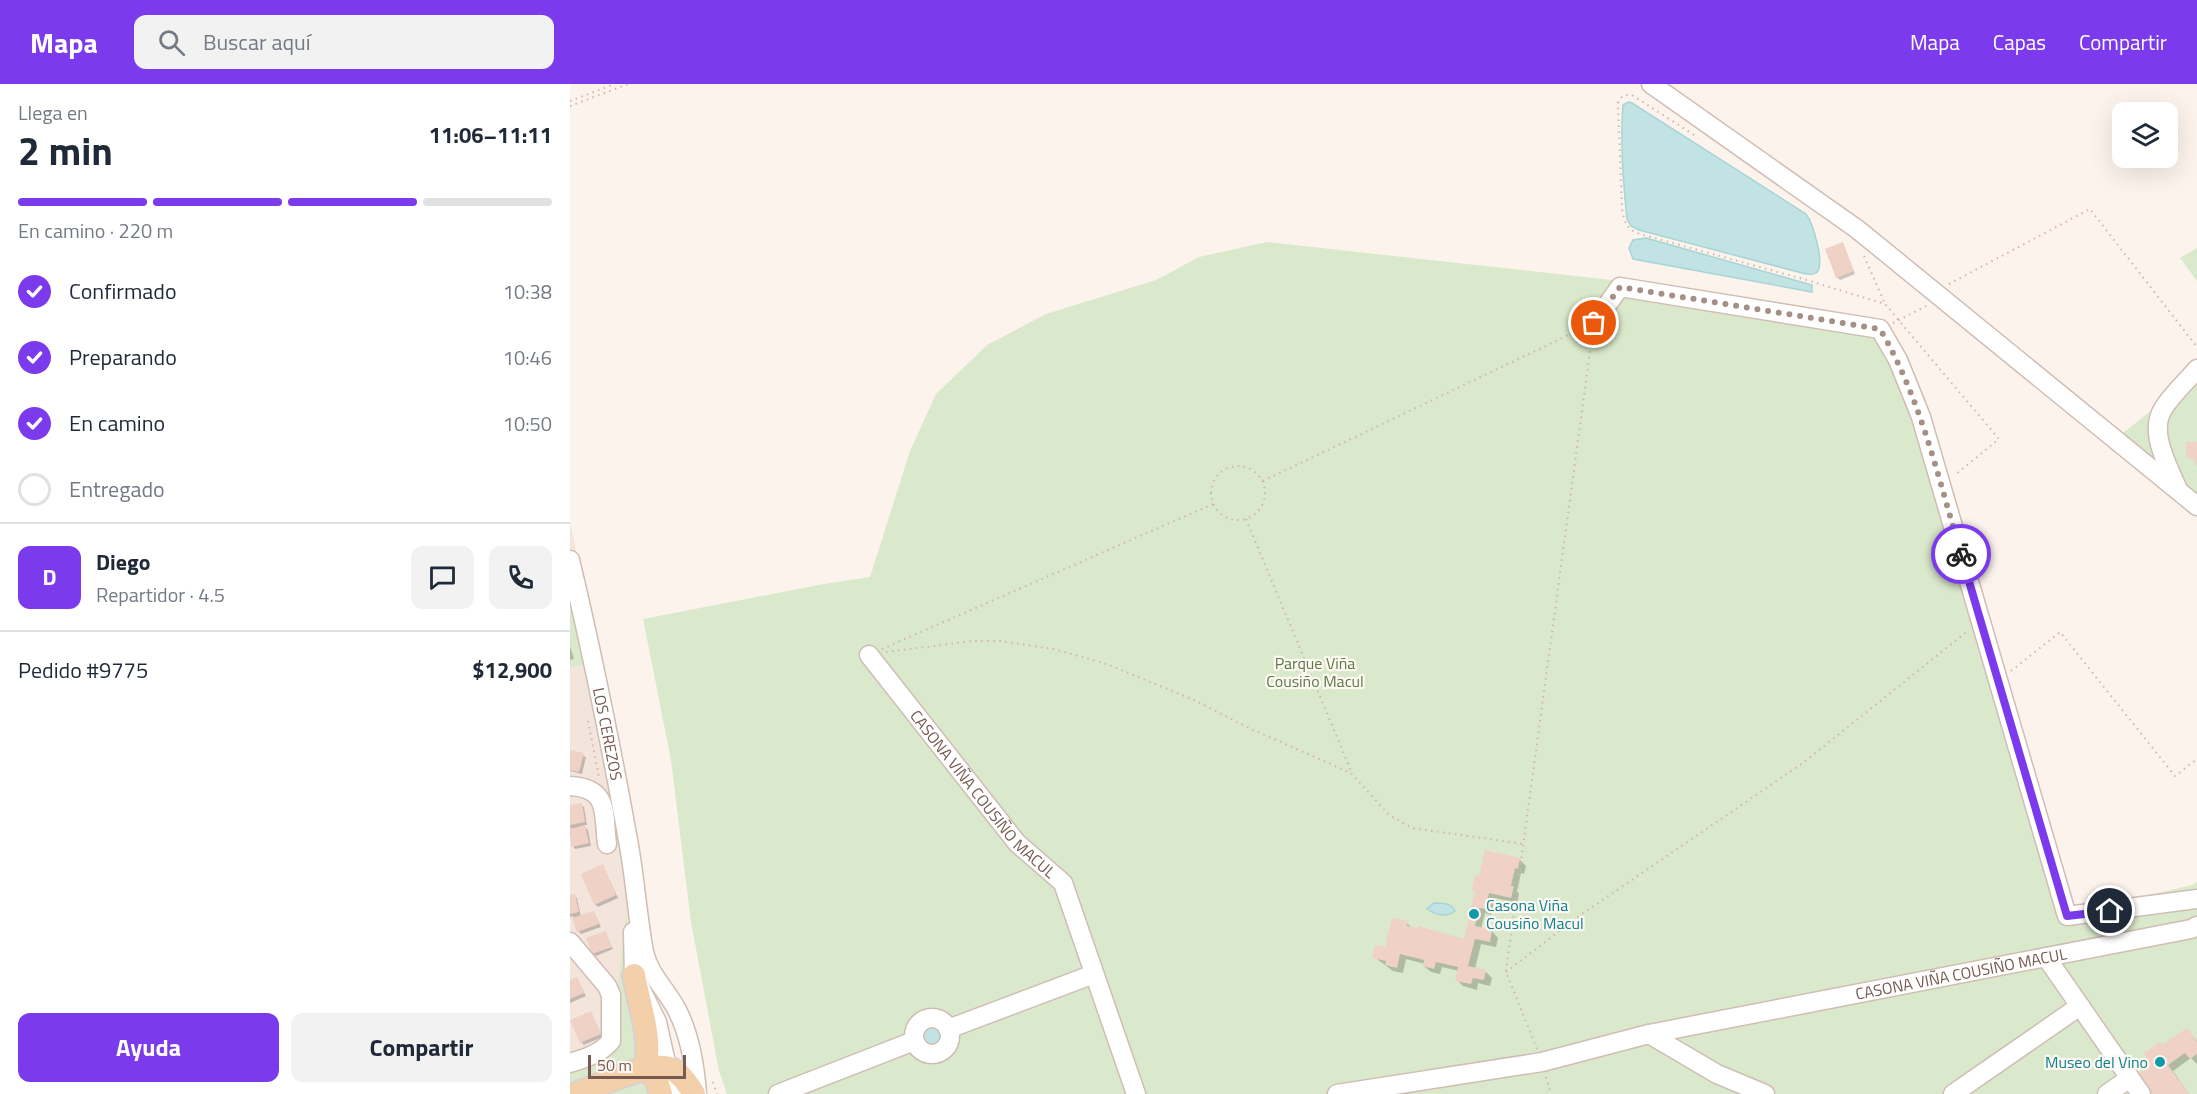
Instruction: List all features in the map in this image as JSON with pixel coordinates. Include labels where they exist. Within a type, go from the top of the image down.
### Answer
[{"type":"main road","points":[[634,975],[647,1042],[645,1069]]},
{"type":"main road","points":[[576,1094],[652,1066],[667,1067],[683,1078],[696,1094]]},
{"type":"main road","points":[[645,1069],[656,1078],[661,1094]]},
{"type":"street","points":[[1651,84],[1857,229],[2197,506]]},
{"type":"street","points":[[1594,323],[1620,287],[1880,329],[1898,360],[1921,417],[2067,916],[2197,899]]},
{"type":"street","points":[[2179,491],[2159,443],[2158,424],[2162,410],[2197,369]]},
{"type":"street","name":"LOS CEREZOS","points":[[570,560],[590,641],[616,774],[633,867],[636,910],[647,962],[682,1019],[692,1059],[696,1094]]},
{"type":"street","name":"CASONA VIÑA COUSIÑO MACUL","points":[[869,655],[1017,843],[1063,883],[1136,1094]]},
{"type":"street","points":[[570,786],[588,788],[598,795],[605,820],[607,844]]},
{"type":"street","name":"LOS CEREZOS","points":[[636,910],[633,928],[634,975],[657,1022],[667,1067],[676,1094]]},
{"type":"street","name":"CASONA VIÑA COUSIÑO MACUL","points":[[1337,1094],[1542,1062],[1649,1034],[2192,929],[2197,926]]},
{"type":"street","points":[[570,942],[607,986],[611,995],[611,1041],[604,1049],[570,1063]]},
{"type":"street","points":[[2046,957],[2141,1094]]},
{"type":"street","points":[[948,1029],[1094,974]]},
{"type":"street","points":[[1953,1094],[2080,1006]]},
{"type":"street","points":[[925,1019],[942,1021],[948,1029],[949,1042],[941,1052],[936,1054],[924,1053],[914,1041],[916,1027],[925,1019]]},
{"type":"street","points":[[1649,1034],[1718,1074],[1765,1094]]},
{"type":"street","points":[[778,1094],[914,1041]]},
{"type":"street","points":[[2107,1094],[2130,1078]]},
{"type":"path","points":[[570,101],[615,84]]},
{"type":"path","points":[[570,106],[628,84]]},
{"type":"path","points":[[1697,136],[1632,96],[1621,97],[1618,103],[1622,209],[1625,224],[1631,231],[1885,304]]},
{"type":"path","points":[[1880,329],[1942,298],[1943,288],[2090,209],[2197,347]]},
{"type":"path","points":[[1861,253],[1867,259],[1885,304],[1998,439],[1941,487]]},
{"type":"path","points":[[1263,481],[1594,323]]},
{"type":"path","points":[[1551,1094],[1542,1062],[1506,972],[1594,323]]},
{"type":"path","points":[[1241,465],[1258,473],[1263,481],[1266,490],[1265,500],[1261,508],[1246,519],[1230,519],[1217,511],[1213,504],[1210,495],[1211,485],[1222,470],[1241,465]]},
{"type":"path","points":[[869,655],[1213,504]]},
{"type":"path","points":[[1246,519],[1351,773],[1389,815],[1412,828],[1524,844]]},
{"type":"path","points":[[1506,972],[1579,916],[1803,763],[1980,621]]},
{"type":"path","points":[[1998,681],[2060,632],[2175,777],[2197,759]]},
{"type":"path","points":[[869,655],[972,642],[1000,641],[1053,649],[1104,663],[1135,675],[1351,773]]},
{"type":"shaded area","points":[[570,522],[641,862],[634,1054],[570,1077]]},
{"type":"green space","name":"Parque Viña Cousiño Macul","points":[[1267,242],[1693,289],[1886,322],[1905,354],[2074,909],[2119,902],[2197,882],[2197,1094],[727,1094],[719,1071],[691,922],[671,760],[643,619],[870,577],[910,451],[936,394],[987,345],[1046,314],[1156,280],[1199,257]]},
{"type":"green space","points":[[2197,248],[2197,281],[2180,258]]},
{"type":"green space","points":[[2197,374],[2197,508],[2118,437]]},
{"type":"green space","points":[[570,577],[588,664],[570,667]]},
{"type":"green space","points":[[626,914],[652,1043],[651,1055],[570,1089],[570,1071],[610,1057]]},
{"type":"green space","points":[[642,1077],[654,1094],[599,1094]]},
{"type":"water","points":[[1628,102],[1806,214],[1815,235],[1819,254],[1819,269],[1816,273],[1806,274],[1631,226],[1627,219],[1622,148],[1623,105]]},
{"type":"water","points":[[1646,238],[1812,285],[1812,292],[1633,259],[1629,248],[1633,240]]},
{"type":"water","points":[[1434,903],[1449,905],[1455,911],[1441,915],[1434,913],[1427,909]]},
{"type":"water","points":[[932,1023],[941,1027],[945,1036],[941,1045],[932,1049],[923,1045],[919,1036],[923,1027]]},
{"type":"building","points":[[1843,242],[1854,271],[1836,278],[1825,249]]},
{"type":"building","points":[[2186,442],[2197,442],[2197,466],[2193,459],[2186,457]]},
{"type":"building","points":[[570,750],[584,753],[579,772],[570,770]]},
{"type":"building","points":[[582,803],[585,822],[570,825],[570,805]]},
{"type":"building","points":[[585,825],[589,843],[571,847],[570,829]]},
{"type":"building","name":"Casona Viña Cousiño Macul","points":[[1485,850],[1520,858],[1518,869],[1515,868],[1511,898],[1489,893],[1485,909],[1479,908],[1475,926],[1492,930],[1490,942],[1475,939],[1468,966],[1486,970],[1484,980],[1473,978],[1471,984],[1455,981],[1458,967],[1436,962],[1434,969],[1423,966],[1424,960],[1400,954],[1397,968],[1385,965],[1386,961],[1372,958],[1375,945],[1385,947],[1392,918],[1408,921],[1407,926],[1418,928],[1418,926],[1464,939],[1475,891],[1472,890],[1475,875],[1479,876]]},
{"type":"building","points":[[603,864],[616,895],[594,905],[581,874]]},
{"type":"building","points":[[575,894],[579,912],[570,914],[570,895]]},
{"type":"building","points":[[594,911],[599,924],[577,932],[572,918]]},
{"type":"building","points":[[606,931],[612,947],[592,954],[586,938]]},
{"type":"building","points":[[577,977],[584,993],[570,999],[570,980]]},
{"type":"building","points":[[591,1011],[601,1034],[580,1043],[570,1020]]},
{"type":"building","name":"Museo del Vino","points":[[2187,1028],[2197,1042],[2197,1054],[2190,1059],[2185,1053],[2168,1065],[2189,1094],[2150,1094],[2152,1093],[2139,1074],[2150,1066],[2144,1053],[2160,1042],[2162,1045]]},
{"type":"way so far","points":[[1594,323],[1620,287],[1880,329],[1898,360],[1921,417],[1961,554]]},
{"type":"place","name":"Casona Viña Cousiño Macul","points":[[1474,914]]},
{"type":"place","name":"Museo del Vino","points":[[2160,1062]]},
{"type":"route","points":[[1961,554],[2067,916],[2110,911]]}]
